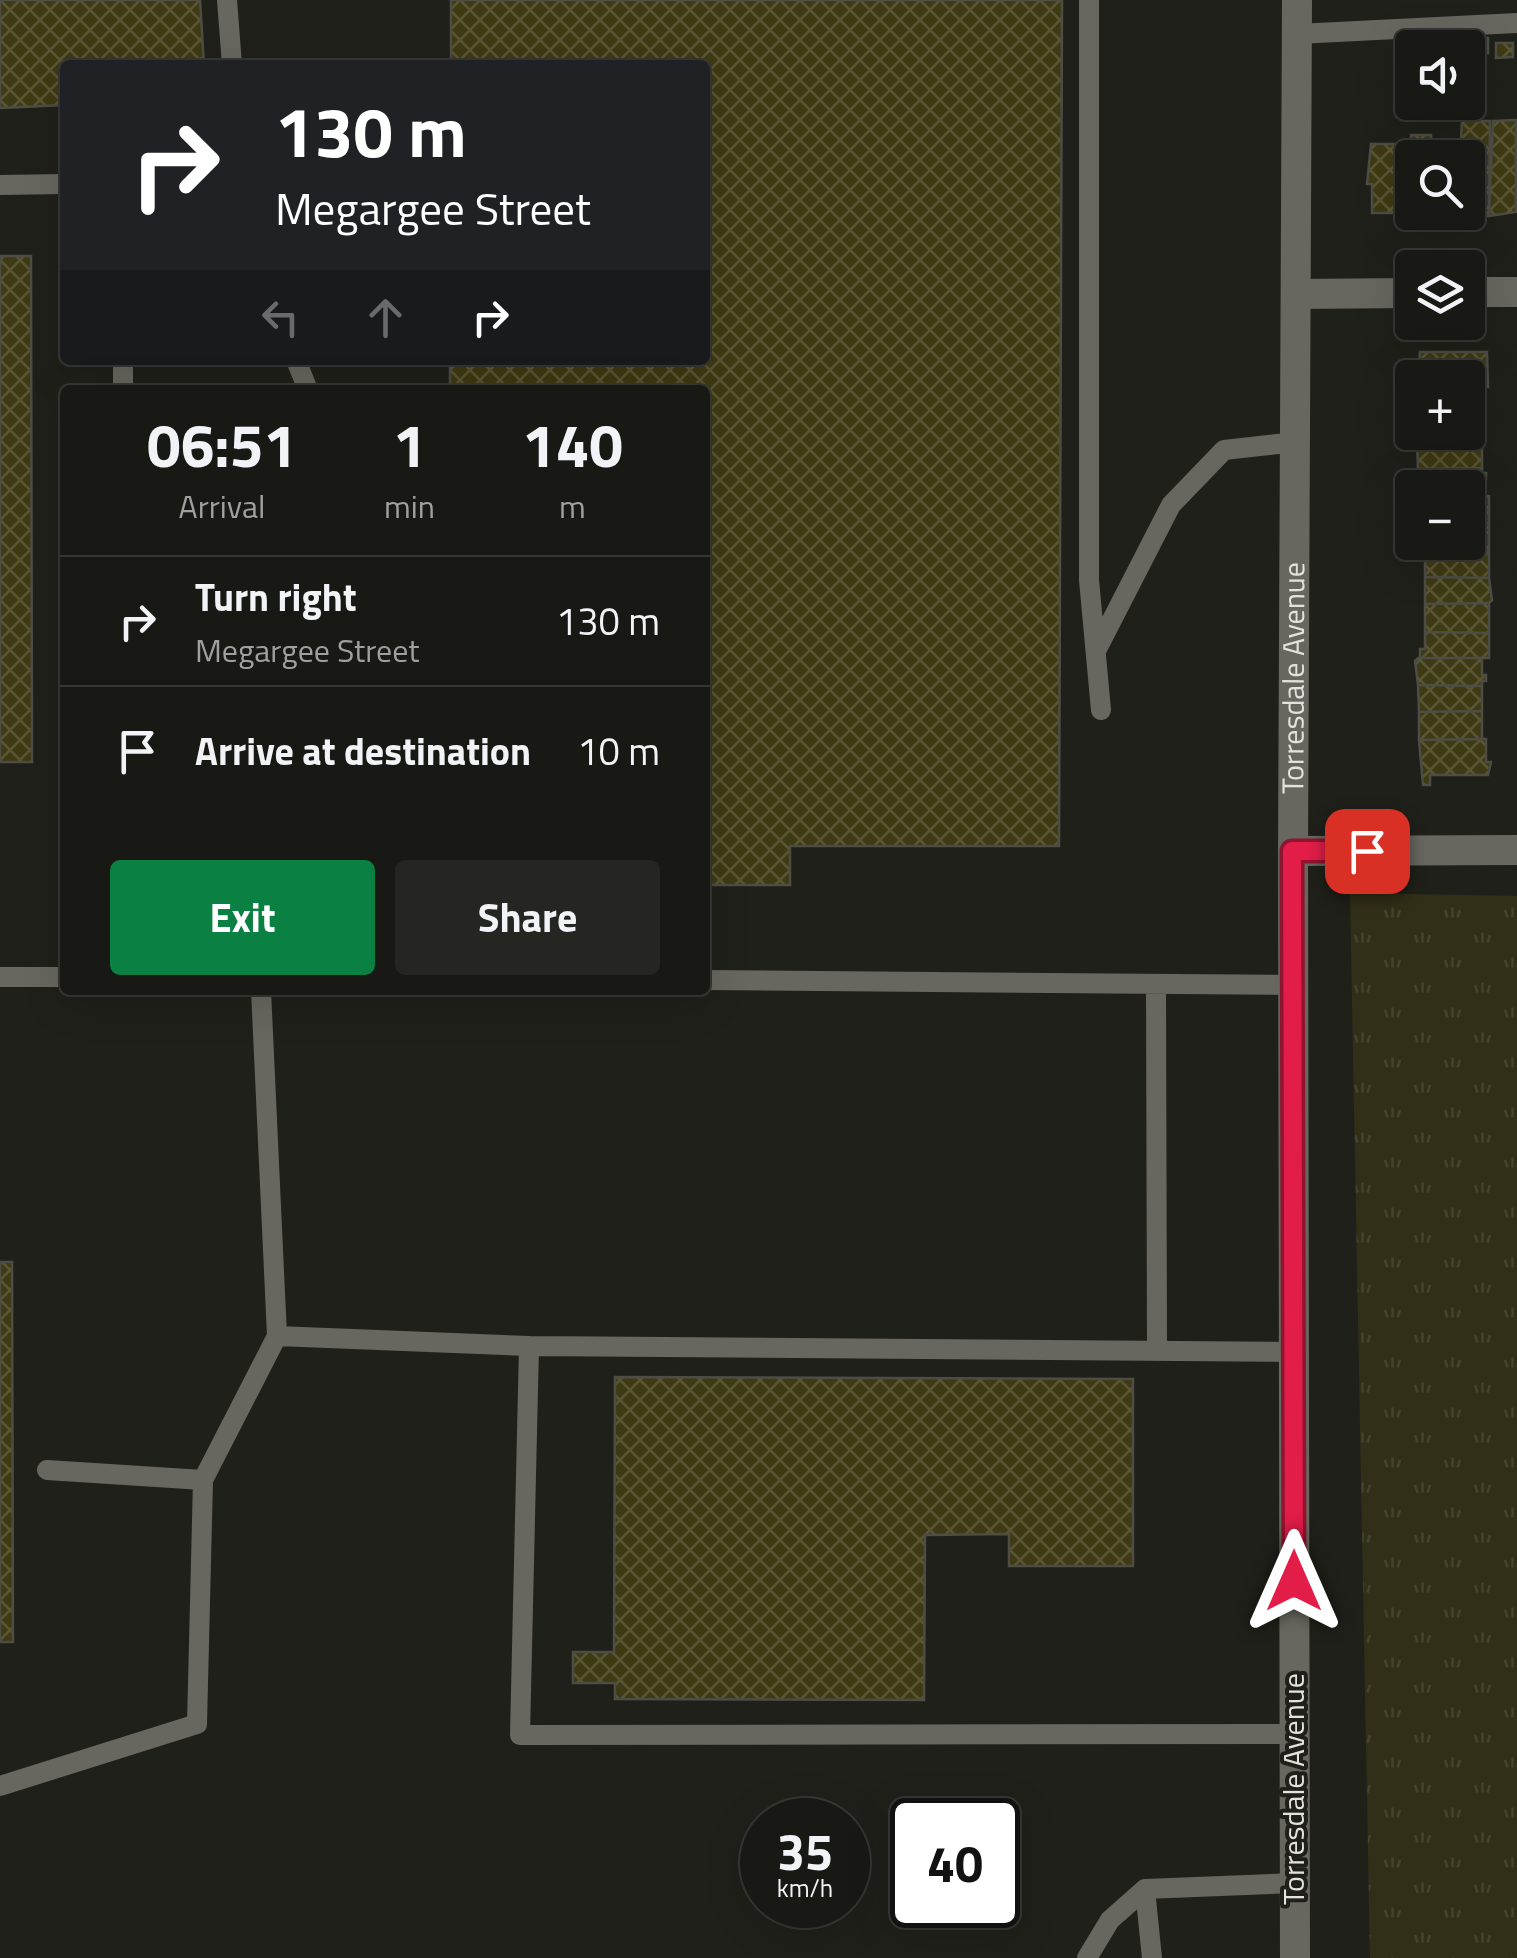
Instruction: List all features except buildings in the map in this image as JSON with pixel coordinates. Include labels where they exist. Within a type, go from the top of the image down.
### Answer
[{"type":"street","name":"Torresdale Avenue","points":[[1295,1958],[1292,851],[1297,0]]},
{"type":"street","points":[[1485,292],[1517,292]]},
{"type":"street","points":[[1296,294],[1395,293]]},
{"type":"street","points":[[1292,851],[1517,850]]},
{"type":"lane","points":[[227,0],[232,60]]},
{"type":"lane","points":[[1089,0],[1089,580],[1102,710]]},
{"type":"lane","points":[[1297,34],[1517,23]]},
{"type":"lane","points":[[0,185],[60,184]]},
{"type":"lane","points":[[1095,652],[1171,505],[1224,450],[1296,442]]},
{"type":"lane","points":[[0,978],[60,978]]},
{"type":"lane","points":[[710,980],[1295,986]]},
{"type":"lane","points":[[1156,984],[1157,1351]]},
{"type":"lane","points":[[0,1786],[197,1724],[204,1480],[277,1336],[261,995]]},
{"type":"lane","points":[[277,1336],[529,1346],[1294,1352]]},
{"type":"lane","points":[[529,1346],[520,1735],[1293,1734]]},
{"type":"lane","points":[[46,1470],[204,1480]]},
{"type":"lane","points":[[1087,1958],[1110,1920],[1145,1890],[1295,1882]]},
{"type":"lane","points":[[1145,1890],[1152,1958]]},
{"type":"green space","points":[[1350,893],[1517,896],[1517,1958],[1370,1958]]},
{"type":"route","points":[[1294,1581],[1292,851],[1367,851]]}]
